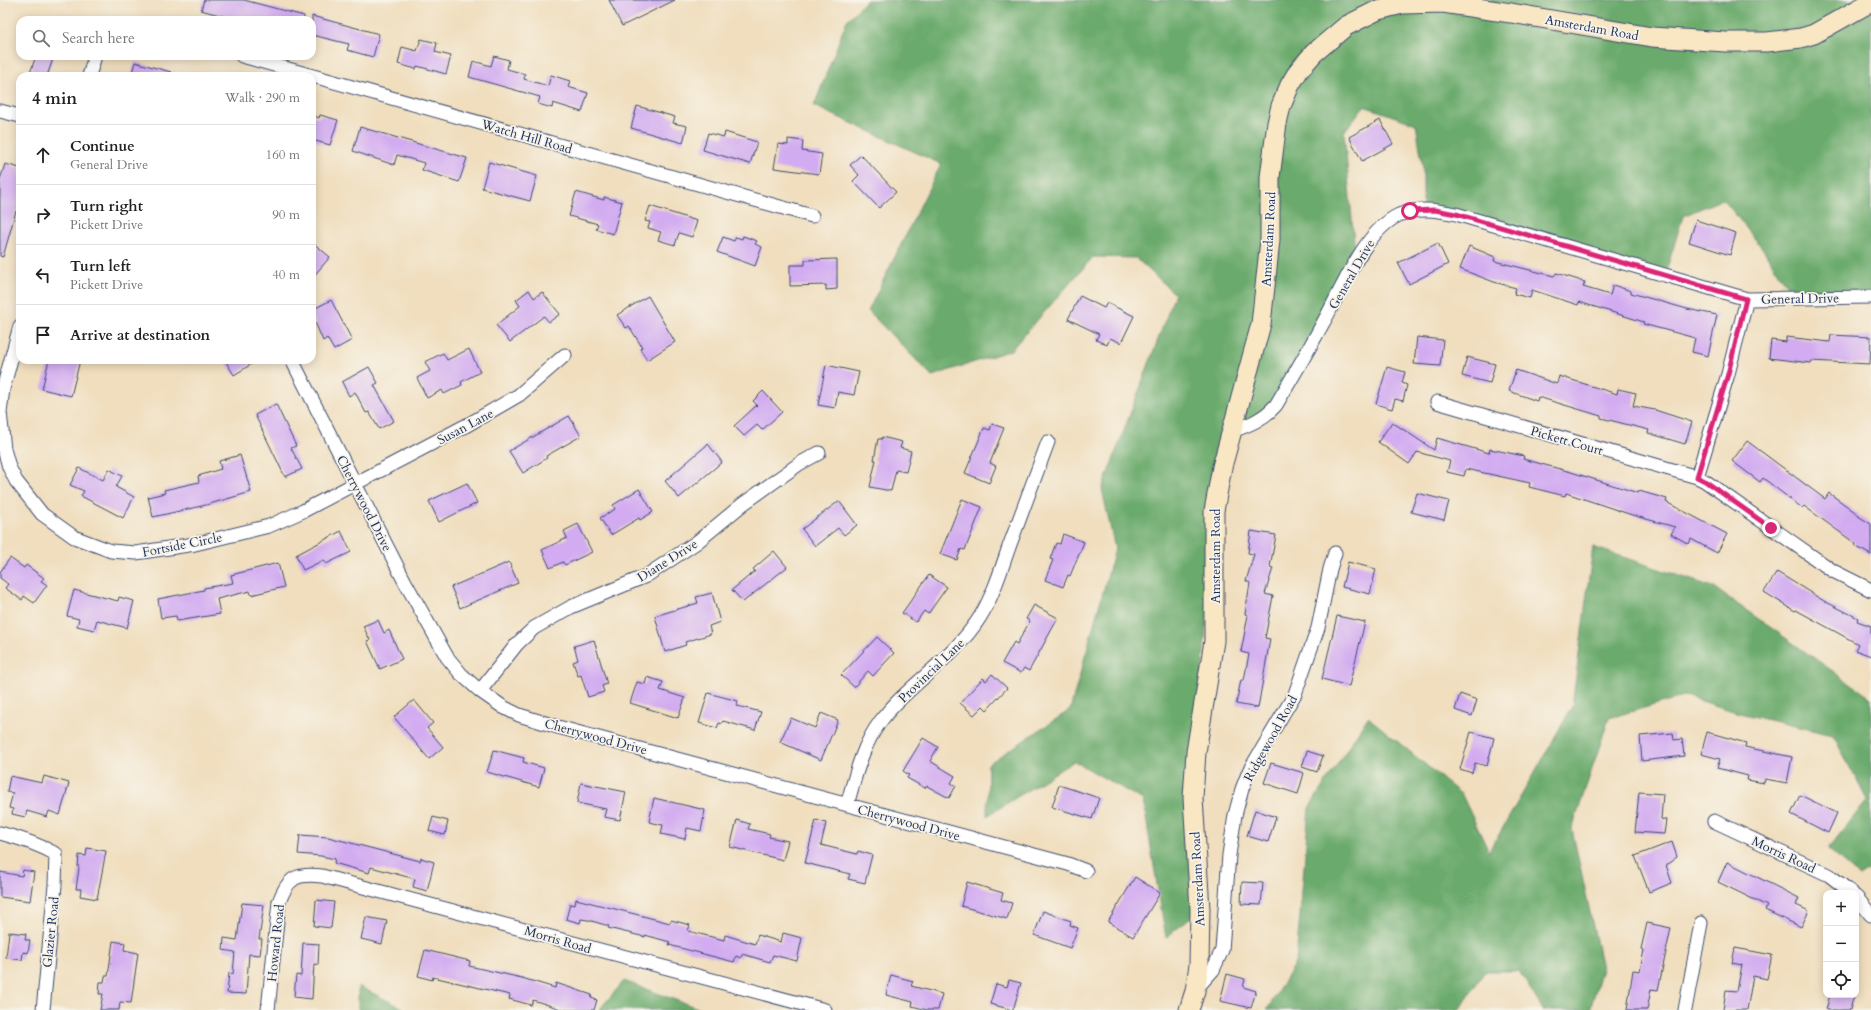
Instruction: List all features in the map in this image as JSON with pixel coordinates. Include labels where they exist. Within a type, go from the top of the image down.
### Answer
[{"type":"street","name":"Amsterdam Road","points":[[1189,1010],[1195,991],[1199,965],[1200,909],[1193,798],[1196,752],[1214,641],[1214,511],[1216,490],[1261,324],[1270,240],[1270,177],[1274,139],[1281,106],[1290,85],[1299,70],[1314,53],[1346,26],[1378,10],[1402,4],[1443,3],[1652,37],[1725,42],[1772,42],[1801,38],[1814,34],[1871,2]]},
{"type":"street","points":[[90,72],[94,60]]},
{"type":"street","name":"Watch Hill Road","points":[[256,60],[299,72]]},
{"type":"street","name":"Watch Hill Road","points":[[316,77],[812,216]]},
{"type":"street","points":[[0,111],[16,115]]},
{"type":"street","name":"General Drive","points":[[1232,431],[1254,423],[1273,408],[1323,324],[1356,262],[1373,237],[1390,222],[1410,211],[1435,210],[1456,214],[1746,299],[1871,297]]},
{"type":"street","points":[[1697,477],[1728,374],[1746,299]]},
{"type":"street","name":"Fortside Circle","points":[[16,342],[2,397],[0,412],[4,449],[9,467],[16,481],[42,514],[74,537],[111,551],[136,553],[195,544],[269,526],[303,511],[355,482]]},
{"type":"street","name":"Susan Lane","points":[[355,482],[469,424],[519,395],[565,355]]},
{"type":"street","name":"Cherrywood Drive","points":[[294,364],[406,582],[447,657],[461,674],[480,691],[503,708],[519,715],[558,727],[1068,864],[1086,871]]},
{"type":"street","name":"Pickett Court","points":[[1438,402],[1697,477],[1705,481],[1833,571],[1871,590]]},
{"type":"street","name":"Provincial Lane","points":[[847,805],[864,750],[881,721],[896,704],[949,657],[964,640],[981,616],[998,578],[1048,442]]},
{"type":"street","name":"Diane Drive","points":[[480,691],[517,644],[534,628],[571,607],[646,576],[697,542],[749,499],[799,464],[819,453]]},
{"type":"street","name":"Ridgewood Road","points":[[1195,991],[1212,970],[1222,950],[1229,855],[1235,815],[1242,789],[1249,771],[1295,694],[1318,628],[1330,569],[1335,553]]},
{"type":"street","name":"Morris Road","points":[[1714,821],[1828,875],[1848,890]]},
{"type":"street","name":"Glazier Road","points":[[0,833],[23,839],[56,854],[55,885],[43,1010]]},
{"type":"street","name":"Morris Road","points":[[291,880],[298,876],[308,874],[322,876],[825,1010]]},
{"type":"street","name":"Howard Road","points":[[268,1010],[279,902],[282,892],[291,880]]},
{"type":"street","points":[[1859,901],[1871,915]]},
{"type":"street","points":[[1685,1010],[1701,923]]},
{"type":"green space","points":[[867,0],[1871,0],[1871,297],[1794,298],[1763,249],[1723,199],[1683,216],[1665,275],[1423,209],[1423,168],[1416,124],[1364,106],[1344,132],[1356,263],[1276,405],[1232,432],[1213,538],[1196,752],[1200,909],[1166,938],[1143,800],[1074,761],[987,816],[988,764],[1070,710],[1115,549],[1102,489],[1175,294],[1136,258],[1093,257],[1011,350],[932,376],[868,311],[941,164],[814,106],[847,20]]},
{"type":"green space","points":[[1593,547],[1713,587],[1871,698],[1871,868],[1859,876],[1828,849],[1867,800],[1833,735],[1739,713],[1686,696],[1609,718],[1572,829],[1602,968],[1590,1010],[1543,1010],[1519,971],[1485,971],[1459,1010],[1267,1010],[1296,961],[1309,808],[1368,717],[1462,795],[1489,852],[1572,707]]},
{"type":"green space","points":[[624,981],[703,1010],[599,1010]]},
{"type":"green space","points":[[358,986],[407,1010],[358,1010]]},
{"type":"building","points":[[204,0],[244,0],[304,16],[223,16],[201,10]]},
{"type":"building","points":[[609,0],[675,0],[622,26]]},
{"type":"building","points":[[316,17],[379,34],[373,57],[347,50],[349,44],[316,36]]},
{"type":"building","points":[[421,39],[437,43],[435,52],[451,56],[446,74],[417,66],[416,69],[398,64],[402,47],[417,51]]},
{"type":"building","points":[[494,56],[509,60],[507,69],[525,74],[524,79],[548,86],[551,75],[570,81],[568,87],[588,93],[582,112],[553,103],[552,108],[538,104],[540,97],[469,77],[473,61],[491,66]]},
{"type":"building","points":[[35,60],[53,60],[48,72],[30,72]]},
{"type":"building","points":[[135,62],[171,72],[132,72]]},
{"type":"building","points":[[637,106],[675,117],[673,123],[687,126],[683,143],[631,128]]},
{"type":"building","points":[[320,115],[338,120],[330,145],[316,141],[316,117],[319,118]]},
{"type":"building","points":[[1380,120],[1393,144],[1362,161],[1349,137]]},
{"type":"building","points":[[360,127],[467,158],[459,182],[422,170],[424,163],[397,155],[394,165],[353,151]]},
{"type":"building","points":[[725,132],[757,142],[750,164],[703,150],[708,133],[724,137]]},
{"type":"building","points":[[788,139],[803,141],[802,151],[822,154],[819,174],[774,168],[778,144],[788,145]]},
{"type":"building","points":[[861,155],[896,192],[879,208],[853,181],[859,175],[850,165]]},
{"type":"building","points":[[489,162],[537,176],[530,201],[482,188]]},
{"type":"building","points":[[5,164],[16,167],[16,211],[3,257],[0,256],[0,180]]},
{"type":"building","points":[[576,192],[604,200],[604,197],[622,202],[613,234],[596,229],[598,224],[569,216]]},
{"type":"building","points":[[650,206],[697,221],[692,237],[679,233],[675,245],[658,240],[661,232],[648,228],[650,222],[645,221]]},
{"type":"building","points":[[1696,220],[1736,233],[1730,255],[1689,242]]},
{"type":"building","points":[[743,236],[757,241],[755,244],[762,247],[755,266],[717,252],[723,237],[734,241],[736,237],[742,239]]},
{"type":"building","points":[[1438,243],[1448,264],[1409,284],[1398,263]]},
{"type":"building","points":[[316,245],[330,257],[316,273]]},
{"type":"building","points":[[1469,246],[1495,257],[1494,261],[1554,276],[1556,273],[1585,282],[1583,287],[1610,295],[1613,285],[1631,291],[1631,293],[1687,309],[1717,315],[1708,356],[1692,352],[1695,338],[1643,324],[1644,322],[1579,302],[1578,305],[1532,290],[1530,298],[1514,294],[1516,288],[1494,282],[1460,269]]},
{"type":"building","points":[[837,259],[837,289],[826,290],[826,285],[790,286],[790,265],[805,265],[805,260]]},
{"type":"building","points":[[529,290],[534,298],[542,292],[560,314],[549,322],[544,316],[510,342],[496,325],[520,306],[516,300]]},
{"type":"building","points":[[648,296],[675,342],[647,360],[640,349],[642,347],[629,326],[626,328],[617,315]]},
{"type":"building","points":[[1080,296],[1104,308],[1107,303],[1134,316],[1121,343],[1110,338],[1107,345],[1096,340],[1099,334],[1068,319]]},
{"type":"building","points":[[331,300],[352,340],[334,350],[327,338],[323,341],[316,324],[316,308]]},
{"type":"building","points":[[1831,335],[1871,337],[1870,364],[1811,361],[1811,363],[1769,358],[1771,340],[1786,342],[1786,337],[1830,342]]},
{"type":"building","points":[[1417,337],[1443,340],[1440,366],[1414,364]]},
{"type":"building","points":[[469,349],[480,372],[461,382],[462,385],[444,394],[442,390],[427,398],[417,378],[430,371],[425,362],[443,353],[447,360]]},
{"type":"building","points":[[1467,357],[1495,364],[1490,383],[1462,376]]},
{"type":"building","points":[[48,364],[79,364],[71,396],[42,389]]},
{"type":"building","points":[[227,364],[252,364],[234,375]]},
{"type":"building","points":[[826,365],[859,372],[854,395],[838,392],[835,408],[818,405]]},
{"type":"building","points":[[369,367],[378,383],[374,385],[394,421],[379,429],[369,412],[366,413],[355,392],[349,396],[342,382]]},
{"type":"building","points":[[1387,367],[1405,372],[1402,383],[1407,385],[1403,401],[1395,399],[1392,409],[1376,404]]},
{"type":"building","points":[[1516,370],[1557,384],[1559,376],[1617,394],[1618,389],[1636,393],[1633,406],[1655,410],[1692,422],[1685,444],[1648,433],[1649,430],[1601,418],[1601,416],[1538,397],[1537,401],[1509,391]]},
{"type":"building","points":[[763,391],[782,412],[762,430],[757,425],[744,436],[734,426],[757,405],[753,401]]},
{"type":"building","points":[[276,404],[296,446],[291,448],[302,469],[285,477],[255,415]]},
{"type":"building","points":[[569,416],[581,436],[546,456],[547,458],[523,473],[509,451]]},
{"type":"building","points":[[1392,422],[1434,450],[1437,438],[1489,453],[1490,449],[1524,456],[1523,459],[1638,493],[1639,491],[1667,499],[1666,502],[1727,534],[1717,553],[1691,539],[1689,544],[1671,534],[1675,527],[1632,515],[1566,493],[1565,496],[1529,487],[1530,483],[1466,469],[1464,476],[1447,472],[1450,461],[1417,452],[1409,464],[1378,442]]},
{"type":"building","points":[[992,424],[1004,428],[990,463],[996,466],[989,483],[965,473],[984,428],[990,430]]},
{"type":"building","points":[[882,437],[902,442],[900,448],[911,451],[906,472],[896,470],[891,491],[870,487],[876,460],[874,460],[878,439],[882,439]]},
{"type":"building","points":[[1747,441],[1825,499],[1829,493],[1859,515],[1858,516],[1871,524],[1871,555],[1855,546],[1856,544],[1804,506],[1802,508],[1763,478],[1760,482],[1732,461]]},
{"type":"building","points":[[708,444],[722,462],[679,498],[665,481]]},
{"type":"building","points":[[240,455],[251,492],[206,505],[153,517],[148,497],[165,493],[164,490],[199,482],[198,476],[221,469],[219,461]]},
{"type":"building","points":[[79,468],[103,480],[109,469],[122,476],[116,487],[134,497],[123,518],[81,496],[84,491],[70,485]]},
{"type":"building","points":[[467,483],[477,503],[439,522],[429,501]]},
{"type":"building","points":[[639,489],[653,512],[640,520],[639,518],[611,535],[600,518],[615,509],[613,505]]},
{"type":"building","points":[[1417,493],[1449,501],[1444,520],[1411,512]]},
{"type":"building","points":[[962,499],[982,507],[965,550],[961,549],[957,560],[940,554]]},
{"type":"building","points":[[839,501],[857,525],[844,535],[838,528],[815,546],[802,529]]},
{"type":"building","points":[[578,524],[592,552],[565,565],[563,562],[550,568],[542,550],[567,538],[564,531]]},
{"type":"building","points":[[341,531],[351,552],[326,564],[324,560],[303,570],[296,555]]},
{"type":"building","points":[[1251,531],[1276,535],[1270,567],[1273,568],[1265,594],[1273,596],[1265,638],[1270,639],[1258,708],[1236,704],[1241,680],[1244,680],[1249,654],[1241,652],[1248,615],[1245,614],[1250,583],[1246,581],[1254,554],[1248,553]]},
{"type":"building","points":[[1063,534],[1084,542],[1070,576],[1068,575],[1063,587],[1045,580],[1053,560],[1050,559],[1056,543],[1060,544]]},
{"type":"building","points":[[774,551],[787,567],[743,602],[732,590],[755,571],[753,569]]},
{"type":"building","points":[[10,558],[24,568],[26,565],[44,578],[41,581],[47,585],[34,603],[24,596],[22,600],[5,588],[8,584],[0,578],[0,572]]},
{"type":"building","points":[[509,562],[518,583],[460,608],[451,587]]},
{"type":"building","points":[[1348,562],[1376,569],[1370,594],[1342,587]]},
{"type":"building","points":[[278,563],[284,587],[251,595],[250,591],[217,599],[220,614],[177,621],[176,616],[161,618],[158,599],[233,583],[231,575]]},
{"type":"building","points":[[1777,572],[1824,601],[1858,618],[1857,621],[1871,626],[1871,656],[1855,650],[1858,644],[1796,610],[1795,611],[1764,592]]},
{"type":"building","points":[[929,575],[947,587],[928,614],[924,611],[916,622],[902,613]]},
{"type":"building","points":[[74,590],[118,601],[119,597],[134,601],[127,628],[97,620],[94,630],[77,626],[79,619],[67,616]]},
{"type":"building","points":[[712,593],[720,622],[709,626],[711,634],[685,642],[686,645],[665,652],[655,616],[698,603],[696,597]]},
{"type":"building","points":[[1034,605],[1058,618],[1029,671],[1024,668],[1021,673],[1002,663],[1014,642],[1017,644],[1030,621],[1026,619]]},
{"type":"building","points":[[1337,616],[1365,622],[1349,686],[1322,679]]},
{"type":"building","points":[[378,620],[384,633],[389,630],[402,659],[380,669],[367,641],[370,640],[363,626]]},
{"type":"building","points":[[877,637],[894,653],[873,676],[868,671],[854,687],[841,675]]},
{"type":"building","points":[[594,640],[607,684],[602,686],[604,692],[588,697],[581,675],[578,676],[573,662],[578,660],[574,646]]},
{"type":"building","points":[[992,674],[1007,688],[987,710],[983,706],[974,715],[960,703],[983,678],[986,681]]},
{"type":"building","points":[[647,677],[663,682],[660,690],[685,698],[678,718],[630,703],[637,682],[645,684]]},
{"type":"building","points":[[708,693],[738,701],[737,706],[761,712],[755,730],[723,721],[721,724],[719,723],[717,728],[699,723]]},
{"type":"building","points":[[1460,694],[1477,700],[1472,716],[1455,710]]},
{"type":"building","points":[[414,700],[433,723],[427,728],[443,747],[429,759],[394,717]]},
{"type":"building","points":[[821,713],[838,720],[821,760],[780,742],[791,718],[815,728]]},
{"type":"building","points":[[1471,732],[1494,738],[1487,766],[1475,763],[1472,773],[1460,769]]},
{"type":"building","points":[[1707,732],[1746,743],[1745,747],[1792,757],[1787,783],[1765,779],[1764,783],[1747,780],[1748,776],[1717,768],[1720,759],[1701,754]]},
{"type":"building","points":[[1673,733],[1674,740],[1682,739],[1684,756],[1642,761],[1640,736]]},
{"type":"building","points":[[923,738],[938,747],[930,761],[955,776],[951,783],[956,786],[949,798],[927,786],[925,788],[907,778],[909,775],[903,771]]},
{"type":"building","points":[[494,750],[524,758],[523,762],[544,768],[539,787],[487,772]]},
{"type":"building","points":[[1307,751],[1323,756],[1317,772],[1302,767]]},
{"type":"building","points":[[1271,763],[1304,773],[1298,794],[1264,783]]},
{"type":"building","points":[[10,776],[42,783],[44,776],[69,783],[60,815],[49,811],[47,817],[27,811],[25,817],[12,814],[13,809],[9,808],[13,793],[7,792]]},
{"type":"building","points":[[581,783],[626,792],[620,820],[604,817],[606,809],[577,803]]},
{"type":"building","points":[[1059,785],[1099,798],[1092,819],[1052,807]]},
{"type":"building","points":[[1639,792],[1663,794],[1661,819],[1666,820],[1664,834],[1635,832]]},
{"type":"building","points":[[1800,795],[1837,813],[1828,833],[1791,814]]},
{"type":"building","points":[[654,798],[705,810],[701,831],[687,828],[685,839],[661,834],[663,825],[649,822]]},
{"type":"building","points":[[1255,810],[1276,817],[1268,842],[1247,836]]},
{"type":"building","points":[[433,817],[448,821],[445,835],[429,831]]},
{"type":"building","points":[[737,820],[750,824],[748,829],[770,834],[769,837],[788,841],[783,860],[730,847]]},
{"type":"building","points":[[816,820],[826,823],[821,845],[857,854],[858,851],[872,855],[865,883],[848,879],[850,874],[805,863]]},
{"type":"building","points":[[300,835],[328,837],[420,861],[421,858],[434,862],[427,891],[413,887],[415,879],[371,867],[369,873],[334,863],[335,859],[298,854]]},
{"type":"building","points":[[1672,842],[1677,857],[1666,865],[1672,883],[1649,892],[1635,856]]},
{"type":"building","points":[[87,848],[106,851],[97,899],[80,896],[81,889],[76,889],[79,855],[86,856]]},
{"type":"building","points":[[1727,862],[1799,898],[1796,905],[1809,911],[1801,927],[1765,910],[1767,906],[1718,882]]},
{"type":"building","points":[[23,870],[34,872],[30,901],[0,897],[0,872],[22,876]]},
{"type":"building","points":[[1135,877],[1160,893],[1133,937],[1108,922]]},
{"type":"building","points":[[967,882],[1003,893],[1001,900],[1012,903],[1007,919],[961,906]]},
{"type":"building","points":[[1242,882],[1263,883],[1261,905],[1241,904]]},
{"type":"building","points":[[576,899],[670,923],[671,920],[690,925],[688,931],[724,940],[725,935],[755,944],[758,935],[781,942],[783,933],[802,938],[797,961],[773,955],[770,962],[742,954],[741,958],[736,956],[734,962],[669,945],[670,942],[645,935],[645,937],[608,928],[609,926],[588,920],[581,919],[580,923],[566,919],[570,904],[575,905]]},
{"type":"building","points":[[316,900],[334,902],[331,928],[314,926]]},
{"type":"building","points":[[242,903],[264,905],[259,939],[262,939],[260,955],[249,954],[246,994],[227,993],[229,973],[233,974],[235,952],[223,950],[224,938],[237,940]]},
{"type":"building","points":[[1043,911],[1071,921],[1070,925],[1078,928],[1070,948],[1034,935]]},
{"type":"building","points":[[366,917],[387,921],[382,944],[361,939]]},
{"type":"building","points":[[1647,923],[1671,928],[1658,990],[1651,989],[1647,1010],[1627,1010],[1633,970],[1640,971],[1644,950],[1641,949]]},
{"type":"building","points":[[9,932],[26,934],[25,940],[30,940],[28,953],[23,952],[22,960],[6,958]]},
{"type":"building","points":[[113,941],[125,943],[124,950],[138,953],[131,1003],[120,1002],[119,1010],[100,1010],[103,994],[99,994],[100,982],[104,982],[105,976],[108,976]]},
{"type":"building","points":[[303,943],[319,944],[318,965],[314,964],[312,999],[294,997],[296,975],[301,976]]},
{"type":"building","points":[[1735,948],[1772,955],[1767,979],[1753,976],[1747,1010],[1723,1010],[1726,990],[1737,991],[1742,965],[1732,963]]},
{"type":"building","points":[[425,950],[470,961],[469,966],[522,978],[555,988],[556,983],[592,995],[591,998],[597,1000],[594,1010],[564,1010],[533,1000],[531,1005],[509,999],[510,995],[433,977],[432,980],[418,976]]},
{"type":"building","points":[[1227,974],[1245,979],[1243,987],[1256,991],[1251,1008],[1220,1001]]},
{"type":"building","points":[[891,975],[913,981],[911,986],[942,994],[938,1010],[927,1010],[912,1006],[913,1002],[886,995]]},
{"type":"building","points":[[1009,980],[1021,983],[1013,1010],[990,1004],[996,984],[1007,987]]},
{"type":"building","points":[[1829,998],[1853,998],[1850,1010],[1826,1010]]},
{"type":"route","points":[[1410,211],[1423,209],[1456,214],[1746,299],[1728,374],[1697,477],[1705,481],[1771,528]]}]
